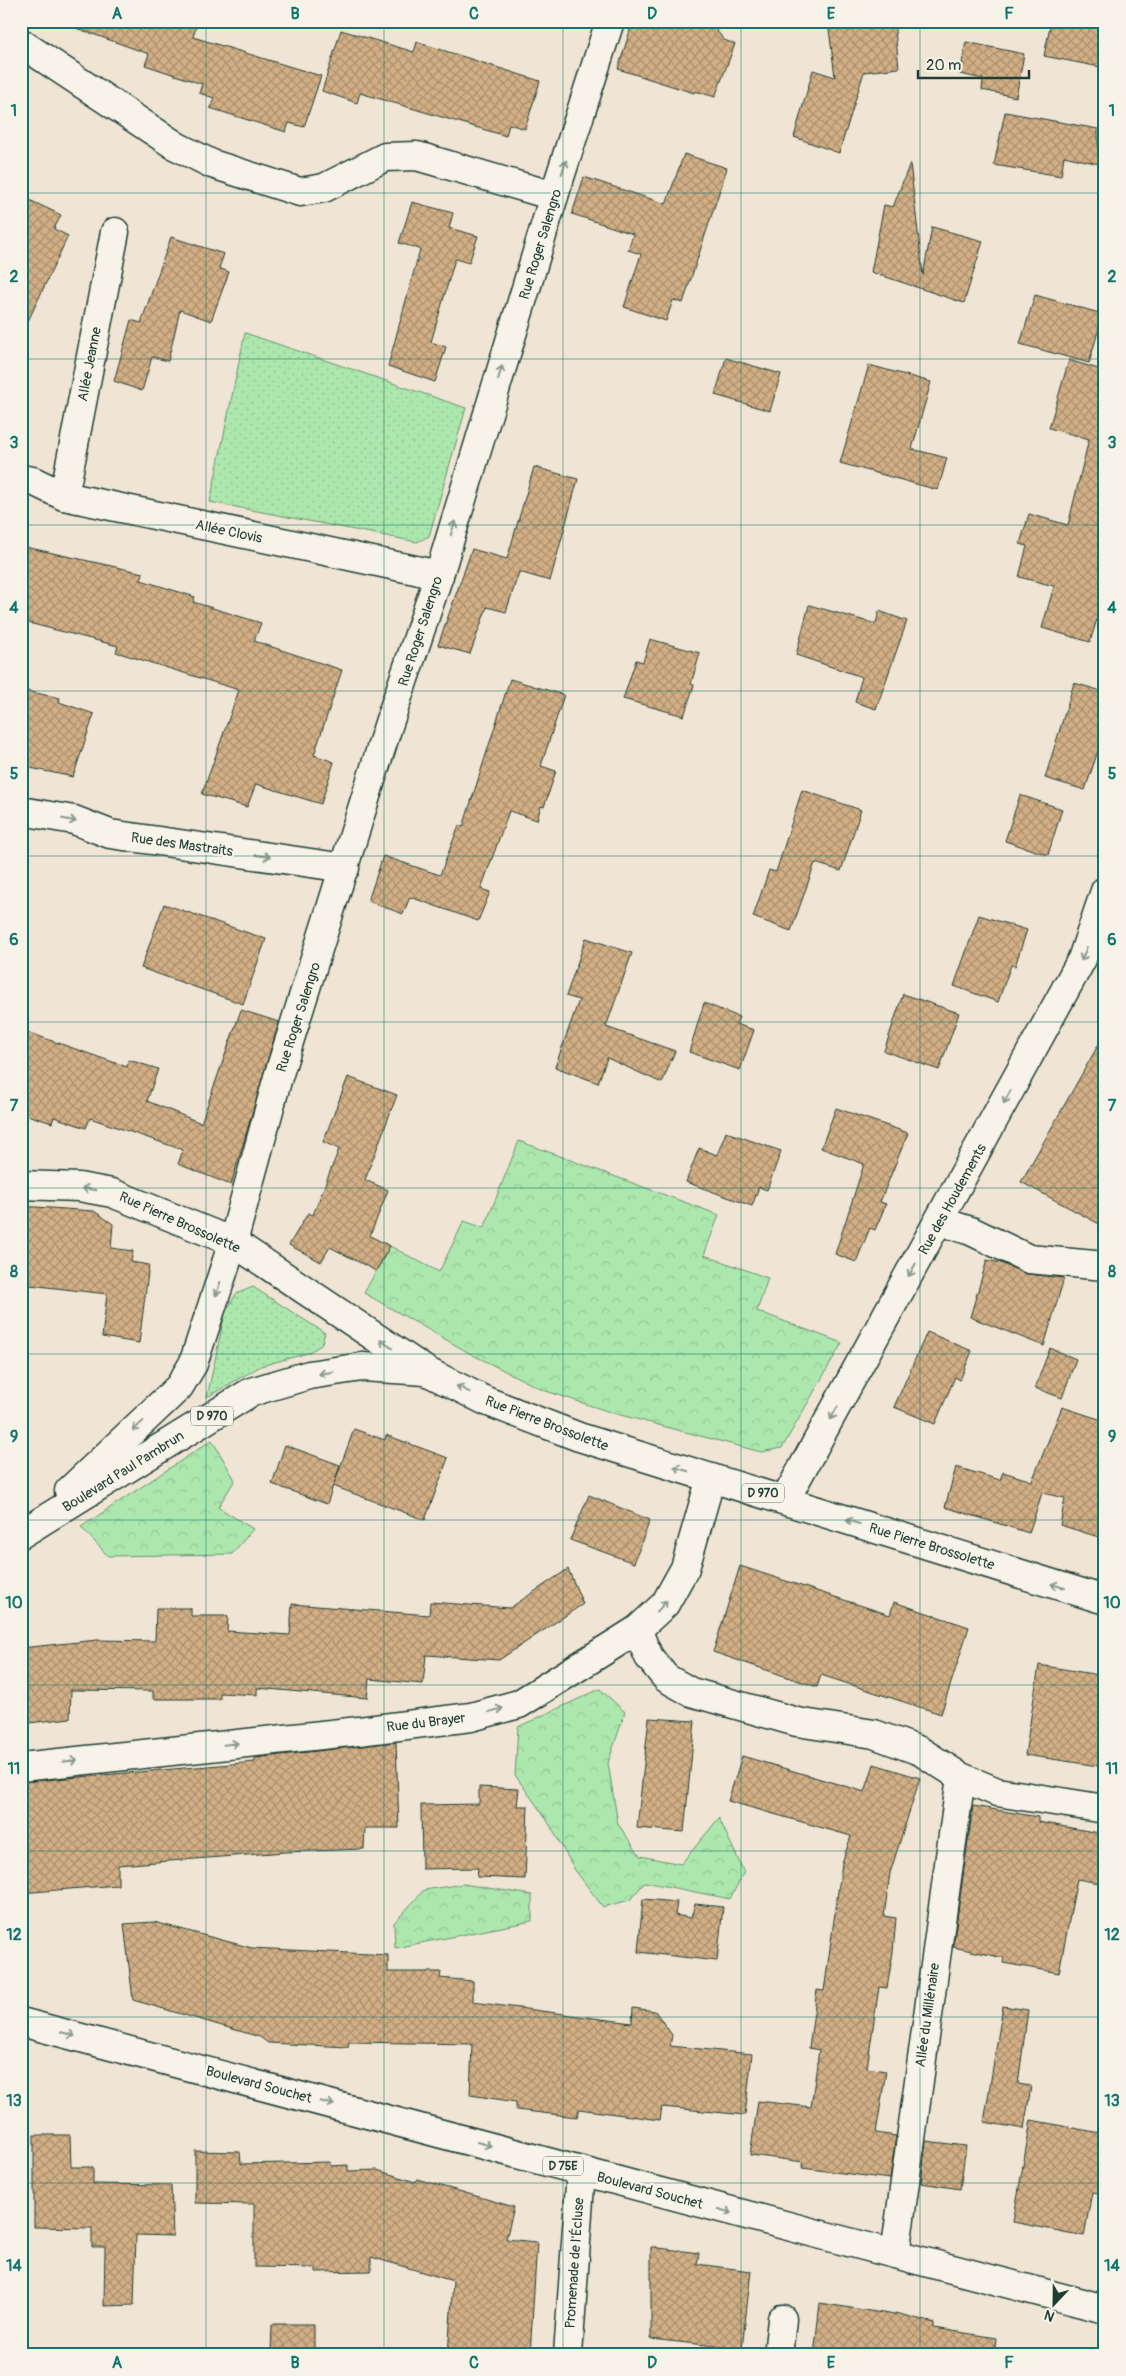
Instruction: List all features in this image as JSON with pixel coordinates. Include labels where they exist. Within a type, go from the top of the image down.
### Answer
[{"type":"street","name":"Rue Roger Salengro","points":[[25,1532],[179,1387],[193,1364],[233,1242],[276,1087],[388,726],[439,575],[554,196],[610,21]]},
{"type":"street","points":[[21,43],[176,146],[212,164],[300,192],[324,188],[385,157],[417,156],[554,196]]},
{"type":"street","name":"Allée Jeanne","points":[[64,496],[115,232]]},
{"type":"street","name":"Allée Clovis","points":[[21,479],[33,481],[64,496],[439,575]]},
{"type":"street","name":"Rue des Mastraits","points":[[21,811],[74,820],[110,834],[345,868]]},
{"type":"street","name":"Rue des Houdements","points":[[785,1500],[940,1221],[1082,959],[1105,891]]},
{"type":"street","name":"Rue Pierre Brossolette","points":[[21,1185],[80,1187],[112,1193],[233,1242],[426,1371],[486,1401],[579,1438],[1105,1600]]},
{"type":"street","points":[[940,1221],[971,1231],[1030,1259],[1105,1266]]},
{"type":"street","name":"Boulevard Paul Pambrun","points":[[25,1532],[251,1392],[309,1375],[362,1367],[426,1371]]},
{"type":"street","name":"Rue du Brayer","points":[[21,1767],[359,1731],[471,1717],[519,1704],[637,1630],[664,1604],[677,1585],[685,1568],[711,1478]]},
{"type":"street","points":[[637,1630],[650,1657],[666,1678],[691,1692],[797,1722],[874,1734],[920,1752],[961,1777],[997,1792],[1105,1809]]},
{"type":"street","name":"Allée du Millénaire","points":[[895,2254],[961,1777]]},
{"type":"street","name":"Boulevard Souchet","points":[[21,2022],[791,2229],[1105,2309]]},
{"type":"street","name":"Promenade de l'Écluse","points":[[568,2355],[581,2171]]},
{"type":"street","points":[[778,2355],[782,2319]]},
{"type":"green space","points":[[245,333],[466,408],[429,536],[417,542],[210,502]]},
{"type":"green space","points":[[519,1141],[719,1215],[704,1255],[768,1278],[757,1311],[842,1343],[782,1448],[761,1452],[613,1413],[543,1390],[471,1354],[364,1293],[390,1246],[439,1272],[464,1221],[484,1228]]},
{"type":"green space","points":[[253,1287],[325,1333],[321,1345],[308,1353],[261,1366],[207,1397],[225,1313],[236,1294]]},
{"type":"green space","points":[[212,1440],[235,1480],[218,1507],[253,1529],[232,1554],[108,1556],[81,1527]]},
{"type":"green space","points":[[600,1689],[625,1712],[608,1763],[618,1824],[640,1856],[681,1864],[719,1818],[744,1872],[730,1899],[645,1882],[630,1900],[603,1907],[575,1870],[547,1820],[515,1775],[518,1727]]},
{"type":"green space","points":[[463,1884],[532,1895],[532,1921],[395,1948],[394,1923],[424,1890]]},
{"type":"building","points":[[74,21],[198,21],[193,37],[321,76],[304,127],[289,123],[286,132],[210,108],[214,98],[199,93],[202,84],[145,65],[149,54],[73,27]]},
{"type":"building","points":[[633,21],[709,21],[724,40],[735,44],[715,97],[695,91],[694,93],[618,69]]},
{"type":"building","points":[[828,21],[894,21],[899,68],[864,72],[839,153],[794,137],[813,70],[835,77]]},
{"type":"building","points":[[1051,21],[1105,21],[1105,68],[1044,56]]},
{"type":"building","points":[[341,30],[414,52],[417,42],[540,81],[525,129],[509,124],[506,136],[360,93],[357,103],[322,91]]},
{"type":"building","points":[[966,42],[1024,54],[1016,97],[982,90],[983,79],[960,74]]},
{"type":"building","points":[[1005,112],[1098,129],[1099,164],[1064,156],[1061,176],[994,165]]},
{"type":"building","points":[[684,154],[727,168],[683,303],[673,300],[666,321],[624,307],[641,254],[628,250],[633,234],[572,214],[584,177],[666,204]]},
{"type":"building","points":[[910,163],[923,275],[932,227],[983,241],[964,303],[871,272],[884,205],[893,207]]},
{"type":"building","points":[[21,196],[61,215],[54,229],[68,236],[21,336]]},
{"type":"building","points":[[412,202],[453,213],[449,228],[478,236],[469,263],[455,259],[431,342],[446,347],[435,382],[388,366],[420,249],[399,243]]},
{"type":"building","points":[[171,237],[224,254],[219,268],[229,272],[211,321],[180,310],[168,361],[152,357],[142,391],[114,381],[131,320],[141,323]]},
{"type":"building","points":[[1035,295],[1103,314],[1089,363],[1020,344]]},
{"type":"building","points":[[726,358],[781,374],[770,411],[715,395]]},
{"type":"building","points":[[1069,360],[1105,371],[1105,593],[1090,642],[1042,628],[1054,586],[1019,577],[1027,546],[1020,544],[1029,514],[1068,525],[1089,439],[1049,428]]},
{"type":"building","points":[[869,365],[931,382],[912,449],[947,458],[938,490],[840,463]]},
{"type":"building","points":[[534,467],[578,479],[550,581],[519,572],[506,612],[487,607],[470,654],[438,645],[472,549],[507,559]]},
{"type":"building","points":[[21,546],[143,573],[141,580],[195,597],[193,602],[261,623],[254,641],[342,670],[314,755],[334,762],[321,804],[256,784],[247,807],[202,794],[239,690],[116,652],[118,646],[21,621]]},
{"type":"building","points":[[809,605],[876,624],[879,611],[907,621],[876,709],[855,702],[862,677],[796,655]]},
{"type":"building","points":[[650,639],[700,653],[691,684],[694,685],[684,716],[623,699],[636,660],[643,662]]},
{"type":"building","points":[[510,679],[564,695],[541,766],[556,771],[544,807],[541,806],[537,820],[509,811],[481,889],[490,892],[478,921],[410,897],[403,914],[368,901],[383,856],[440,875],[459,825],[463,827]]},
{"type":"building","points":[[1074,683],[1105,692],[1105,730],[1085,790],[1045,778]]},
{"type":"building","points":[[21,690],[60,698],[59,702],[94,714],[73,777],[21,766]]},
{"type":"building","points":[[802,790],[861,810],[841,871],[815,863],[791,931],[753,917],[769,870],[776,872]]},
{"type":"building","points":[[1020,795],[1062,809],[1048,855],[1005,841]]},
{"type":"building","points":[[164,904],[266,939],[243,1004],[141,968]]},
{"type":"building","points":[[979,915],[1027,930],[1015,966],[1011,965],[998,1002],[954,986]]},
{"type":"building","points":[[586,938],[632,953],[606,1027],[675,1051],[662,1083],[607,1058],[598,1083],[555,1067],[579,1000],[566,996]]},
{"type":"building","points":[[903,994],[959,1013],[939,1070],[884,1051]]},
{"type":"building","points":[[704,1003],[739,1017],[736,1024],[754,1030],[740,1070],[689,1052]]},
{"type":"building","points":[[241,1010],[279,1022],[231,1185],[178,1164],[183,1150],[90,1118],[86,1128],[54,1117],[52,1123],[21,1113],[21,1030],[127,1067],[129,1060],[158,1069],[147,1101],[201,1123]]},
{"type":"building","points":[[1105,1033],[1105,1227],[1021,1182]]},
{"type":"building","points":[[348,1077],[397,1095],[365,1180],[388,1190],[370,1236],[390,1246],[376,1271],[330,1247],[321,1262],[289,1245],[308,1213],[313,1215],[339,1149],[323,1142]]},
{"type":"building","points":[[836,1108],[908,1133],[880,1202],[886,1204],[875,1230],[870,1228],[856,1262],[835,1254],[864,1164],[821,1148]]},
{"type":"building","points":[[726,1132],[781,1151],[767,1190],[759,1187],[752,1206],[686,1182],[699,1148],[717,1155]]},
{"type":"building","points":[[21,1206],[94,1211],[113,1224],[111,1248],[133,1251],[131,1262],[149,1265],[139,1343],[102,1337],[107,1294],[21,1284]]},
{"type":"building","points":[[987,1260],[1001,1263],[1027,1274],[1064,1278],[1044,1346],[970,1317]]},
{"type":"building","points":[[927,1332],[972,1351],[960,1380],[955,1377],[935,1424],[894,1407]]},
{"type":"building","points":[[1050,1348],[1076,1359],[1062,1398],[1035,1388]]},
{"type":"building","points":[[1062,1407],[1105,1421],[1105,1539],[1060,1525],[1065,1498],[1042,1493],[1029,1533],[945,1507],[956,1467],[1000,1480],[1003,1472],[1032,1481]]},
{"type":"building","points":[[354,1429],[385,1440],[386,1435],[448,1458],[425,1520],[333,1486],[327,1504],[272,1484],[285,1445],[340,1465],[334,1484]]},
{"type":"building","points":[[589,1495],[650,1520],[634,1563],[570,1540]]},
{"type":"building","points":[[740,1566],[890,1615],[894,1602],[969,1627],[941,1714],[821,1675],[817,1687],[713,1652]]},
{"type":"building","points":[[568,1569],[583,1604],[499,1660],[426,1655],[423,1684],[369,1679],[367,1698],[257,1688],[257,1695],[220,1693],[220,1699],[153,1699],[153,1691],[71,1690],[70,1718],[21,1724],[21,1648],[97,1640],[155,1641],[156,1608],[191,1608],[191,1616],[228,1616],[227,1631],[290,1635],[292,1604],[429,1615],[430,1602],[510,1608]]},
{"type":"building","points":[[1039,1665],[1105,1676],[1105,1767],[1025,1755]]},
{"type":"building","points":[[649,1718],[695,1721],[684,1832],[637,1828]]},
{"type":"building","points":[[396,1742],[399,1828],[365,1828],[364,1849],[285,1852],[118,1865],[118,1885],[21,1893],[21,1782],[255,1762],[255,1758]]},
{"type":"building","points":[[742,1756],[865,1792],[874,1764],[920,1778],[890,1873],[884,1916],[896,1918],[893,1952],[887,1988],[879,1987],[867,2068],[886,2071],[876,2133],[896,2136],[890,2179],[802,2168],[804,2162],[750,2155],[758,2101],[811,2107],[819,2050],[809,2048],[817,1990],[824,1991],[842,1863],[851,1836],[728,1801]]},
{"type":"building","points":[[479,1787],[519,1789],[517,1806],[528,1806],[525,1879],[477,1877],[478,1868],[422,1869],[421,1805],[479,1804]]},
{"type":"building","points":[[973,1806],[1038,1817],[1038,1822],[1105,1834],[1105,1884],[1077,1879],[1059,1973],[1003,1963],[1004,1958],[953,1947]]},
{"type":"building","points":[[643,1899],[677,1902],[675,1915],[691,1918],[695,1904],[723,1907],[717,1961],[638,1952]]},
{"type":"building","points":[[154,1922],[252,1948],[388,1955],[388,1972],[441,1972],[440,1978],[473,1981],[473,2002],[632,2023],[633,2008],[655,2011],[672,2035],[670,2046],[752,2054],[745,2115],[662,2107],[660,2120],[579,2109],[577,2117],[516,2110],[516,2102],[470,2095],[472,2044],[349,2042],[348,2047],[268,2043],[260,2037],[133,2000],[124,1924]]},
{"type":"building","points":[[1003,2006],[1028,2010],[1018,2084],[1031,2086],[1024,2129],[984,2122]]},
{"type":"building","points":[[1031,2120],[1105,2134],[1105,2194],[1092,2192],[1084,2236],[1013,2222]]},
{"type":"building","points":[[34,2135],[70,2135],[71,2167],[93,2167],[93,2184],[171,2185],[173,2236],[136,2235],[134,2305],[104,2306],[105,2247],[92,2247],[92,2228],[34,2227]]},
{"type":"building","points":[[926,2141],[966,2146],[960,2189],[921,2183]]},
{"type":"building","points":[[195,2151],[240,2152],[241,2164],[330,2162],[330,2166],[348,2165],[348,2171],[377,2170],[415,2182],[417,2179],[514,2207],[506,2239],[537,2242],[530,2355],[448,2355],[453,2281],[371,2257],[371,2271],[316,2272],[316,2268],[254,2267],[254,2204],[195,2203]]},
{"type":"building","points":[[651,2247],[699,2253],[697,2264],[751,2271],[742,2349],[651,2339]]},
{"type":"building","points":[[820,2303],[895,2315],[895,2313],[934,2323],[934,2328],[996,2338],[994,2355],[814,2355]]},
{"type":"building","points":[[272,2324],[314,2324],[314,2355],[271,2355]]}]
